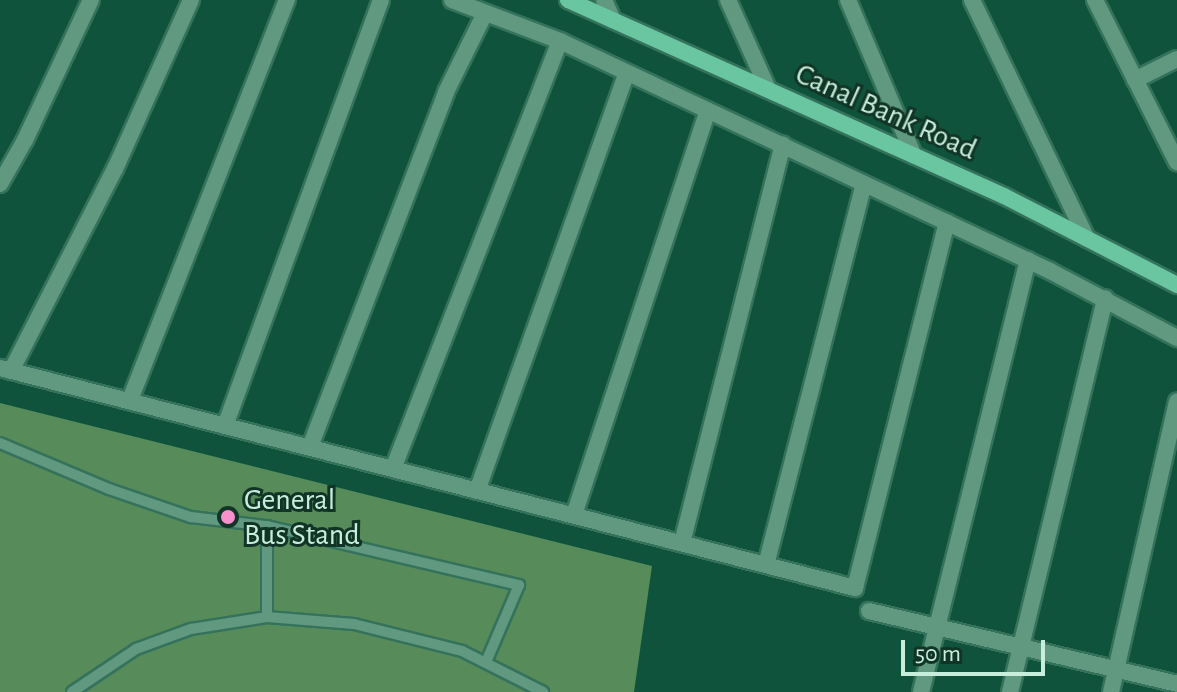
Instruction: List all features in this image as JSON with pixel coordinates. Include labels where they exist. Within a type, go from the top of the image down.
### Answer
[{"type":"street","points":[[0,184],[25,140],[91,0]]},
{"type":"street","points":[[191,0],[115,169],[6,370],[849,588],[858,584],[947,222]]},
{"type":"street","points":[[130,400],[287,0]]},
{"type":"street","points":[[225,426],[381,0]]},
{"type":"street","points":[[452,0],[560,41],[1028,260],[1177,338]]},
{"type":"street","name":"Canal Bank Road","points":[[568,0],[914,156],[1177,285]]},
{"type":"street","points":[[604,0],[613,20]]},
{"type":"street","points":[[728,0],[768,89]]},
{"type":"street","points":[[848,0],[914,156]]},
{"type":"street","points":[[972,0],[1087,239]]},
{"type":"street","points":[[1095,0],[1177,162]]},
{"type":"street","points":[[310,447],[446,92],[485,13]]},
{"type":"street","points":[[393,469],[560,41]]},
{"type":"street","points":[[1135,80],[1177,59]]},
{"type":"street","points":[[477,491],[627,73]]},
{"type":"street","points":[[574,515],[708,111]]},
{"type":"street","points":[[682,543],[783,145]]},
{"type":"street","points":[[766,565],[864,184]]},
{"type":"street","points":[[921,692],[1028,260]]},
{"type":"street","points":[[1010,692],[1105,298]]},
{"type":"street","points":[[1111,692],[1177,401]]},
{"type":"street","points":[[869,611],[1177,684]]},
{"type":"lane","points":[[0,443],[109,489],[191,517],[267,526],[519,585],[486,662]]},
{"type":"lane","points":[[267,526],[267,617]]},
{"type":"lane","points":[[72,692],[136,649],[191,629],[267,617],[354,624],[462,651],[543,692]]},
{"type":"building","name":"General Bus Stand","points":[[0,403],[652,566],[634,692],[0,692]]},
{"type":"place","name":"General Bus Stand","points":[[228,517]]}]
